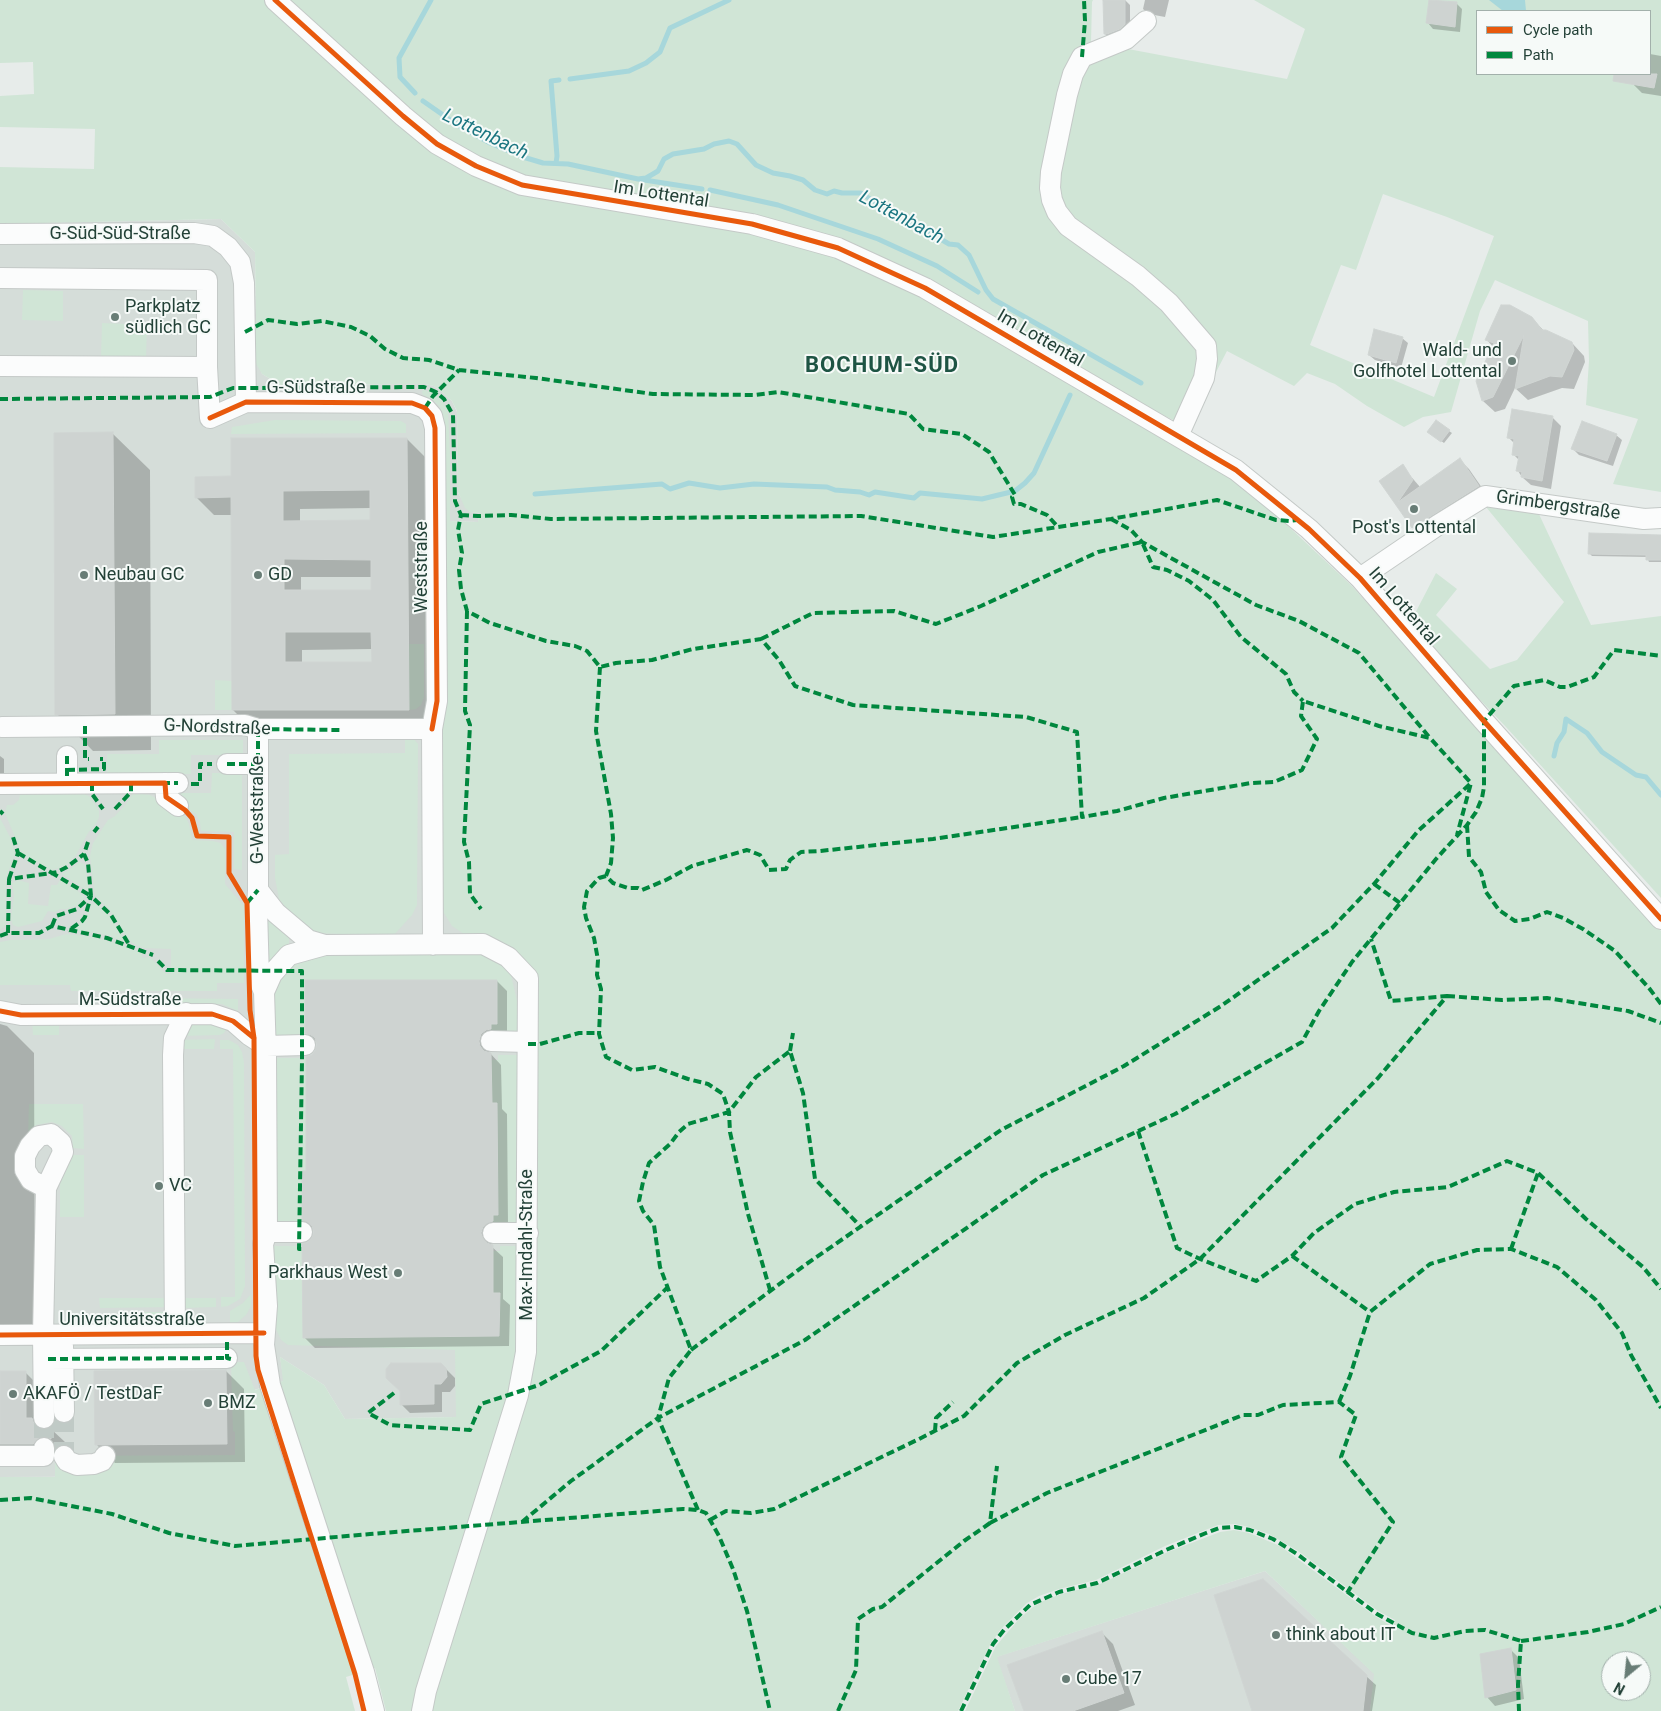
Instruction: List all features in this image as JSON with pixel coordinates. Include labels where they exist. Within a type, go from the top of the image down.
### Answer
[{"type":"street","name":"Im Lottental","points":[[275,0],[403,116],[437,144],[476,166],[522,185],[752,224],[838,248],[925,288],[1236,470],[1309,529],[1360,578],[1482,719],[1661,919]]},
{"type":"street","points":[[1146,21],[1126,39],[1082,58],[1073,74],[1067,96],[1051,172],[1050,188],[1052,200],[1068,226],[1138,276],[1169,303],[1206,346],[1207,359],[1202,383],[1178,436]]},
{"type":"street","name":"G-Süd-Süd-Straße","points":[[0,234],[194,233],[212,236],[228,247],[240,262],[244,283],[246,402]]},
{"type":"street","points":[[0,278],[207,280],[207,367],[0,366]]},
{"type":"street","name":"G-Südstraße","points":[[207,367],[210,418],[246,402],[412,403],[425,408]]},
{"type":"street","name":"Weststraße","points":[[425,408],[432,416],[435,428],[437,701],[432,729],[433,945]]},
{"type":"street","name":"Grimbergstraße","points":[[1360,578],[1438,525],[1485,496],[1644,519],[1661,518]]},
{"type":"street","name":"G-Nordstraße","points":[[2,727],[245,725],[258,729],[432,729]]},
{"type":"street","name":"G-Weststraße","points":[[258,729],[258,890]]},
{"type":"street","points":[[227,764],[258,764]]},
{"type":"street","points":[[0,784],[77,776],[131,788],[172,783],[166,797],[178,806]]},
{"type":"street","name":"Max-Imdahl-Straße","points":[[258,890],[276,913],[308,940],[326,945]]},
{"type":"street","name":"Max-Imdahl-Straße","points":[[258,890],[256,908],[259,980],[264,992],[266,1046],[267,1232],[262,1244],[267,1306],[264,1333],[270,1385],[364,1672],[374,1711]]},
{"type":"street","name":"Max-Imdahl-Straße","points":[[264,992],[272,974],[289,955],[326,945],[483,944],[508,956],[528,978],[526,1352],[518,1395],[426,1691],[422,1711]]},
{"type":"street","name":"M-Südstraße","points":[[0,1011],[21,1015],[212,1014],[233,1021],[266,1046]]},
{"type":"street","points":[[175,1333],[173,1055],[174,1038],[186,1013]]},
{"type":"street","points":[[491,1041],[528,1042]]},
{"type":"street","points":[[266,1046],[305,1045]]},
{"type":"street","points":[[44,1418],[42,1334],[46,1188]]},
{"type":"street","points":[[267,1232],[302,1232]]},
{"type":"street","points":[[493,1232],[528,1233]]},
{"type":"street","name":"Universitätsstraße","points":[[0,1334],[264,1333]]},
{"type":"street","points":[[63,1334],[55,1359],[64,1412]]},
{"type":"street","points":[[55,1359],[229,1353]]},
{"type":"street","points":[[0,1456],[44,1456],[44,1448]]},
{"type":"street","points":[[64,1456],[67,1461],[76,1465],[94,1464],[102,1461],[105,1456]]},
{"type":"shaded area","points":[[221,219],[255,252],[256,317],[254,350],[262,374],[281,385],[425,384],[434,386],[441,391],[452,401],[457,412],[458,493],[470,512],[479,513],[478,522],[451,521],[482,937],[497,940],[516,950],[530,968],[535,979],[537,1354],[516,1350],[456,1417],[345,1419],[324,1385],[280,1357],[284,1381],[254,1390],[249,1476],[0,1477],[0,224]]},
{"type":"shaded area","points":[[1265,1571],[1375,1674],[1370,1711],[1015,1711],[996,1657]]},
{"type":"green space","points":[[0,0],[1093,0],[1091,42],[1287,79],[1305,29],[1254,0],[1661,0],[1661,492],[1613,484],[1638,419],[1586,405],[1589,361],[1588,321],[1495,280],[1480,311],[1451,412],[1423,417],[1404,427],[1367,406],[1335,384],[1307,373],[1294,386],[1227,351],[1203,397],[1191,429],[1143,405],[1237,478],[1352,586],[1661,931],[1661,1711],[1370,1711],[1374,1674],[1265,1571],[997,1657],[1015,1711],[965,1711],[996,1646],[1019,1619],[1033,1607],[1061,1594],[1098,1585],[1168,1552],[1220,1532],[1234,1530],[1249,1533],[1280,1546],[1375,1616],[1393,1627],[1395,1620],[1378,1611],[1298,1551],[1269,1534],[1235,1524],[1218,1525],[1165,1546],[1096,1580],[1059,1589],[1039,1596],[1027,1603],[1001,1629],[991,1643],[958,1711],[432,1711],[416,1689],[412,1711],[386,1711],[375,1668],[346,1677],[355,1711],[0,1711],[0,1477],[55,1477],[55,1456],[235,1455],[231,1362],[244,1362],[255,1390],[283,1381],[280,1357],[324,1385],[345,1419],[456,1417],[455,1350],[288,1345],[281,1340],[276,1329],[272,1246],[302,1246],[303,1337],[493,1293],[493,1251],[500,1251],[500,1246],[521,1246],[516,1350],[537,1353],[535,979],[530,968],[516,950],[497,940],[464,934],[452,926],[444,913],[442,891],[444,467],[442,414],[440,407],[423,395],[422,391],[432,392],[439,397],[448,410],[450,521],[478,522],[479,513],[470,512],[465,508],[458,492],[457,411],[452,401],[441,391],[434,386],[425,384],[281,385],[262,374],[255,362],[254,350],[256,317],[255,252],[221,219],[0,224],[0,167],[94,169],[95,129],[0,127],[0,96],[34,94],[33,62],[0,63]],"holes":[[[1383,194],[1494,236],[1434,397],[1310,345],[1341,265],[1356,270]]]},
{"type":"green space","points":[[23,290],[63,291],[63,321],[22,320]]},
{"type":"green space","points":[[102,323],[147,325],[146,359],[101,357]]},
{"type":"green space","points":[[275,420],[401,421],[406,424],[406,433],[231,434],[232,427]]},
{"type":"green space","points":[[1486,507],[1537,510],[1591,625],[1661,616],[1661,898],[1506,727],[1409,625],[1436,573],[1457,589],[1436,615],[1490,669],[1517,660],[1564,602]]},
{"type":"green space","points":[[408,644],[424,644],[424,697],[421,705],[416,709],[409,710]]},
{"type":"green space","points":[[215,680],[232,681],[232,710],[215,710]]},
{"type":"green space","points":[[405,735],[413,738],[418,744],[417,905],[412,915],[393,936],[316,933],[292,915],[279,899],[275,878],[275,855],[289,854],[289,754],[405,753]]},
{"type":"green space","points":[[159,740],[243,740],[243,755],[191,755],[191,774],[107,774],[107,754],[159,754]]},
{"type":"green space","points":[[212,773],[242,773],[242,870],[234,869],[234,832],[201,831],[200,822],[196,814],[178,803],[178,793],[211,793]]},
{"type":"green space","points":[[133,793],[150,795],[178,810],[189,824],[192,840],[221,843],[225,849],[225,884],[244,906],[244,983],[217,983],[217,991],[71,991],[70,985],[0,985],[0,942],[49,939],[66,934],[94,937],[124,946],[142,953],[142,958],[150,957],[165,973],[171,974],[171,949],[144,948],[134,944],[128,939],[113,914],[95,895],[90,856],[93,843],[108,820],[115,816]]},
{"type":"green space","points":[[20,794],[85,794],[90,797],[96,806],[99,811],[97,822],[88,833],[76,855],[66,866],[52,870],[22,854],[5,813],[7,805],[13,805],[19,800]]},
{"type":"green space","points":[[0,818],[10,837],[15,853],[6,878],[6,925],[0,930]]},
{"type":"green space","points":[[80,862],[85,865],[89,890],[87,891],[62,874]]},
{"type":"green space","points":[[18,880],[29,883],[28,904],[48,906],[51,885],[57,885],[60,880],[66,882],[84,896],[83,900],[76,906],[60,909],[55,912],[48,911],[42,921],[18,927],[13,925],[11,919],[14,896],[12,883]]},
{"type":"green space","points":[[92,904],[97,904],[110,916],[124,939],[122,941],[107,935],[77,930],[75,928],[85,919]]},
{"type":"green space","points":[[265,913],[289,937],[289,944],[281,953],[266,964]]},
{"type":"green space","points":[[474,953],[498,962],[511,975],[517,1001],[518,1033],[491,1033],[491,1024],[497,1024],[497,980],[305,980],[305,1035],[274,1035],[275,987],[290,965],[315,954]]},
{"type":"green space","points":[[147,998],[238,999],[238,1011],[222,1004],[147,1004]]},
{"type":"green space","points":[[32,1020],[59,1020],[59,1035],[33,1035]]},
{"type":"green space","points":[[189,1022],[228,1026],[224,1033],[220,1035],[180,1036]]},
{"type":"green space","points":[[215,1039],[214,1049],[183,1049],[179,1040]]},
{"type":"green space","points":[[220,1040],[229,1040],[238,1045],[242,1052],[244,1063],[245,1286],[240,1299],[228,1306],[221,1307],[221,1297],[235,1297],[233,1049],[220,1049]]},
{"type":"green space","points":[[498,1055],[519,1055],[520,1224],[493,1224],[493,1215],[498,1215],[497,1171],[302,1171],[302,1223],[272,1223],[275,1058],[306,1058],[306,1149],[497,1148],[497,1103],[492,1103],[491,1060],[498,1060]]},
{"type":"green space","points":[[29,1104],[83,1104],[84,1149],[73,1148],[72,1136],[62,1126],[52,1122],[36,1125],[28,1136]]},
{"type":"green space","points":[[73,1155],[84,1155],[84,1217],[60,1217],[60,1182]]},
{"type":"green space","points":[[251,1294],[251,1306],[246,1315],[238,1322],[230,1325],[230,1311],[243,1303]]},
{"type":"green space","points":[[99,1298],[166,1298],[171,1307],[100,1308]]},
{"type":"green space","points":[[185,1298],[216,1298],[216,1307],[182,1308],[182,1300]]},
{"type":"green space","points":[[139,1312],[170,1312],[164,1327],[139,1327]]},
{"type":"water","points":[[1489,0],[1525,0],[1526,10],[1502,10]]},
{"type":"building","points":[[1103,0],[1125,0],[1125,24],[1120,29],[1107,34],[1104,34]]},
{"type":"building","points":[[1429,0],[1457,2],[1455,27],[1426,23]]},
{"type":"building","points":[[1657,74],[1654,88],[1613,81],[1614,75]]},
{"type":"building","points":[[1501,305],[1510,305],[1532,317],[1542,330],[1572,342],[1574,350],[1562,377],[1550,376],[1515,389],[1524,335],[1493,397],[1482,401],[1476,381],[1494,343],[1485,340]]},
{"type":"building","points":[[1374,329],[1403,337],[1396,363],[1368,355]]},
{"type":"building","points":[[1512,409],[1553,416],[1542,481],[1521,477],[1522,472],[1516,471],[1519,456],[1512,455],[1514,439],[1507,438]]},
{"type":"building","points":[[1436,420],[1450,430],[1441,442],[1427,432]]},
{"type":"building","points":[[1582,421],[1617,434],[1607,461],[1571,449]]},
{"type":"building","name":"Neubau GC","points":[[113,432],[115,714],[55,715],[54,433]]},
{"type":"building","name":"GD","points":[[231,438],[407,438],[409,710],[232,710],[231,497],[195,498],[195,477],[231,476]],"holes":[[[370,490],[370,520],[283,521],[283,491]],[[284,559],[371,560],[371,590],[284,590]],[[285,632],[371,632],[372,662],[285,662]]]},
{"type":"building","points":[[1460,458],[1479,486],[1412,528],[1379,481],[1403,464],[1413,480],[1398,502]]},
{"type":"building","points":[[1589,533],[1661,535],[1661,560],[1646,560],[1646,555],[1588,554]]},
{"type":"building","points":[[305,980],[497,980],[497,1024],[491,1024],[491,1029],[481,1034],[479,1041],[484,1051],[491,1053],[492,1103],[497,1103],[498,1215],[493,1215],[493,1221],[483,1227],[481,1233],[487,1243],[493,1245],[493,1293],[500,1293],[499,1336],[303,1338],[302,1244],[308,1242],[314,1232],[312,1226],[302,1220],[302,1171],[306,1171],[306,1057],[312,1055],[317,1045],[315,1038],[305,1033]]},
{"type":"building","points":[[391,1363],[441,1363],[446,1368],[447,1377],[441,1384],[434,1384],[434,1404],[400,1405],[400,1391],[386,1378],[386,1369]]},
{"type":"building","name":"BMZ","points":[[226,1370],[227,1444],[95,1445],[94,1371]]},
{"type":"building","name":"AKAFÖ / TestDaF","points":[[0,1371],[26,1371],[26,1418],[32,1418],[34,1424],[39,1429],[45,1430],[51,1427],[51,1439],[44,1436],[33,1444],[0,1444]]},
{"type":"building","name":"think about IT","points":[[1263,1579],[1367,1675],[1363,1711],[1252,1711],[1214,1595]]},
{"type":"building","name":"Cube 17","points":[[1102,1631],[1124,1693],[1073,1711],[1024,1711],[1007,1665]]},
{"type":"building","points":[[1511,1648],[1516,1690],[1485,1698],[1480,1654]]},
{"type":"waterway","name":"Lottenbach","points":[[415,93],[400,77],[399,58],[431,0]]},
{"type":"waterway","points":[[570,79],[629,71],[646,63],[660,52],[670,28],[729,0]]},
{"type":"waterway","points":[[556,163],[551,81],[559,80]]},
{"type":"waterway","name":"Lottenbach","points":[[423,101],[456,124],[490,143],[523,157],[543,163],[568,164],[638,179],[702,189]]},
{"type":"waterway","name":"Lottenbach","points":[[638,179],[646,178],[658,171],[664,159],[673,154],[704,149],[714,144],[729,141],[737,144],[756,165],[773,173],[803,180],[815,190],[827,194],[834,191],[861,193],[910,225],[920,227],[949,244],[958,245],[969,255],[986,290],[993,299],[1141,383]]},
{"type":"waterway","name":"Lottenbach","points":[[710,190],[778,205],[878,239],[937,266],[978,292]]},
{"type":"waterway","points":[[535,494],[662,484],[670,489],[689,483],[720,488],[754,484],[827,487],[869,495],[875,492],[914,498],[920,493],[982,499],[1015,491],[1034,473],[1070,395]]},
{"type":"waterway","name":"Lottenbach","points":[[1554,756],[1557,743],[1564,732],[1566,719],[1587,733],[1602,752],[1636,775],[1646,777],[1661,795]]},
{"type":"tunnel","points":[[64,1412],[64,1456]]},
{"type":"tunnel","points":[[44,1418],[44,1448]]},
{"type":"marked path","points":[[1082,57],[1085,21],[1084,0]]},
{"type":"marked path","points":[[245,332],[268,320],[297,324],[322,321],[351,327],[370,336],[385,349],[403,358],[429,360],[459,370],[536,378],[653,394],[754,395],[778,392],[909,414],[923,429],[962,434],[989,452],[1015,495],[1012,497],[1014,504],[1021,504],[1047,515],[1058,527]]},
{"type":"marked path","points":[[425,408],[433,396],[459,370]]},
{"type":"marked path","points":[[0,399],[210,397],[233,388],[424,387],[436,392],[444,399],[453,415],[455,501],[461,515],[458,530],[462,553],[459,570],[461,589],[467,611],[490,623],[546,641],[575,646],[587,651],[600,667],[616,663],[652,660],[693,649],[761,639],[779,660],[795,686],[853,705],[1026,717],[1077,732],[1082,817],[1117,811],[1164,798],[1251,783],[1274,782],[1302,770],[1317,739],[1301,716],[1303,701],[1379,726],[1430,738],[1471,783],[1457,835]]},
{"type":"marked path","points":[[461,515],[511,515],[551,519],[861,516],[993,537],[1217,500],[1276,520],[1297,520]]},
{"type":"marked path","points":[[1111,519],[1131,530],[1142,542],[1256,605],[1299,621],[1359,653],[1430,738]]},
{"type":"marked path","points":[[761,639],[813,613],[894,611],[936,624],[981,606],[1098,552],[1142,542],[1153,567],[1167,570],[1189,581],[1213,600],[1241,637],[1286,674],[1294,692],[1303,701]]},
{"type":"marked path","points":[[467,611],[465,711],[470,725],[464,842],[469,862],[470,894],[481,909]]},
{"type":"marked path","points":[[522,1522],[571,1481],[658,1418],[805,1340],[1043,1175],[1175,1114],[1302,1042],[1319,1011],[1352,962],[1476,812],[1484,787],[1484,721],[1514,686],[1544,680],[1560,687],[1567,687],[1594,677],[1614,650],[1661,656]]},
{"type":"marked path","points":[[600,667],[596,731],[611,814],[613,838],[611,863],[606,876],[613,883],[628,888],[642,890],[692,866],[747,850],[760,855],[769,870],[786,869],[790,860],[801,852],[933,839],[1082,817]]},
{"type":"marked path","points":[[212,725],[245,725],[258,729],[341,730]]},
{"type":"marked path","points":[[85,726],[85,759],[89,759]]},
{"type":"marked path","points":[[258,729],[258,855]]},
{"type":"marked path","points":[[67,756],[67,776]]},
{"type":"marked path","points":[[67,770],[104,769],[104,759],[100,759]]},
{"type":"marked path","points":[[191,784],[200,784],[200,764],[212,764]]},
{"type":"marked path","points":[[227,764],[258,764]]},
{"type":"marked path","points":[[92,783],[92,794],[103,809]]},
{"type":"marked path","points":[[115,809],[131,792],[131,783]]},
{"type":"marked path","points":[[162,783],[178,783]]},
{"type":"marked path","points":[[691,1350],[805,1265],[1001,1130],[1124,1066],[1221,1006],[1332,928],[1374,884],[1418,831],[1470,784]]},
{"type":"marked path","points":[[0,811],[3,814]]},
{"type":"marked path","points":[[1467,825],[1469,857],[1481,872],[1486,892],[1499,910],[1515,921],[1530,919],[1547,912],[1583,929],[1615,951],[1661,1004]]},
{"type":"marked path","points":[[94,832],[98,827]]},
{"type":"marked path","points":[[9,879],[18,853],[13,837]]},
{"type":"marked path","points":[[88,842],[84,854],[88,863],[91,896],[111,915],[130,946]]},
{"type":"marked path","points":[[18,853],[52,873],[67,867],[84,854]]},
{"type":"marked path","points":[[8,933],[9,879],[52,873],[91,896]]},
{"type":"marked path","points":[[606,876],[599,878],[587,891],[584,907],[594,938],[598,960],[597,975],[601,989],[599,1034],[606,1057],[632,1070],[655,1067],[708,1084],[723,1094],[729,1112],[730,1132],[748,1214],[770,1290]]},
{"type":"marked path","points":[[1374,884],[1400,903]]},
{"type":"marked path","points":[[247,903],[258,890]]},
{"type":"marked path","points":[[52,926],[56,916],[77,909],[91,896],[85,917],[68,931]]},
{"type":"marked path","points":[[0,936],[8,933],[39,933],[52,926],[107,938],[153,955]]},
{"type":"marked path","points":[[710,1520],[726,1511],[751,1513],[774,1509],[964,1416],[1017,1363],[1065,1335],[1144,1298],[1200,1259],[1378,1078],[1447,996],[1391,1001],[1371,939]]},
{"type":"marked path","points":[[158,961],[167,970],[302,971],[299,1249],[302,1249]]},
{"type":"marked path","points":[[1447,996],[1502,1000],[1547,998],[1628,1011],[1661,1023]]},
{"type":"marked path","points":[[528,1044],[540,1044],[579,1033],[599,1033]]},
{"type":"marked path","points":[[790,1051],[793,1033]]},
{"type":"marked path","points":[[698,1510],[658,1418],[669,1378],[691,1350],[660,1267],[654,1225],[643,1211],[639,1201],[649,1163],[688,1124],[729,1112],[756,1077],[790,1051],[803,1093],[815,1179],[861,1227]]},
{"type":"marked path","points":[[1138,1131],[1177,1248],[1256,1281],[1292,1256],[1314,1233],[1355,1204],[1394,1192],[1448,1187],[1507,1161],[1538,1173],[1586,1219],[1643,1267],[1661,1289]]},
{"type":"marked path","points":[[1511,1249],[1538,1173]]},
{"type":"marked path","points":[[1339,1402],[1350,1376],[1370,1312],[1430,1264],[1477,1250],[1511,1249],[1557,1267],[1596,1300],[1622,1333],[1631,1355],[1661,1408]]},
{"type":"marked path","points":[[1292,1256],[1370,1312]]},
{"type":"marked path","points":[[394,1393],[368,1413],[390,1425],[470,1430],[481,1404],[539,1385],[601,1351],[668,1287]]},
{"type":"marked path","points":[[227,1342],[227,1358],[231,1359]]},
{"type":"marked path","points":[[48,1359],[227,1358]]},
{"type":"marked path","points":[[935,1431],[936,1418],[953,1402]]},
{"type":"marked path","points":[[990,1523],[1047,1493],[1243,1415],[1258,1415],[1283,1405],[1339,1402],[1356,1415],[1341,1457],[1393,1522],[1347,1593]]},
{"type":"marked path","points":[[838,1711],[856,1670],[858,1619],[873,1609],[882,1607],[964,1541],[990,1523],[997,1466]]},
{"type":"marked path","points":[[0,1500],[31,1498],[112,1514],[169,1533],[235,1546],[683,1509],[698,1510],[706,1513],[719,1536],[733,1569],[747,1611],[770,1711]]},
{"type":"marked path","points":[[961,1711],[993,1644],[1004,1630],[1030,1605],[1059,1592],[1097,1583],[1166,1550],[1219,1528],[1235,1527],[1250,1530],[1273,1539],[1297,1554],[1377,1614],[1412,1633],[1434,1638],[1465,1631],[1485,1630],[1521,1641],[1518,1685],[1519,1711]]},
{"type":"marked path","points":[[1521,1641],[1588,1632],[1624,1624],[1661,1607]]},
{"type":"cycle path","points":[[275,0],[403,116],[437,144],[476,166],[522,185],[752,224],[838,248],[925,288],[1236,470],[1309,529],[1360,578],[1482,719],[1661,919]]},
{"type":"cycle path","points":[[210,418],[246,402],[412,403],[425,408],[432,416],[435,428],[437,701],[432,729]]},
{"type":"cycle path","points":[[0,784],[165,783],[166,797],[185,810],[192,818],[197,836],[229,837],[229,873],[247,903],[250,1010],[254,1038],[256,1356],[258,1370],[355,1674],[364,1711]]},
{"type":"cycle path","points":[[0,1011],[21,1015],[212,1014],[233,1021],[254,1038]]},
{"type":"cycle path","points":[[0,1335],[264,1333]]},
{"type":"place","name":"Parkplatz südlich GC","points":[[115,317]]},
{"type":"place","name":"Wald- und Golfhotel Lottental","points":[[1512,361]]},
{"type":"place","name":"Post's Lottental","points":[[1414,509]]},
{"type":"place","name":"Neubau GC","points":[[84,575]]},
{"type":"place","name":"GD","points":[[258,575]]},
{"type":"place","name":"VC","points":[[159,1186]]},
{"type":"place","name":"Parkhaus West","points":[[398,1273]]},
{"type":"place","name":"AKAFÖ / TestDaF","points":[[13,1394]]},
{"type":"place","name":"BMZ","points":[[208,1403]]},
{"type":"place","name":"think about IT","points":[[1276,1635]]},
{"type":"place","name":"Cube 17","points":[[1066,1679]]},
{"type":"district","name":"BOCHUM-SÜD","points":[[882,366]]}]
